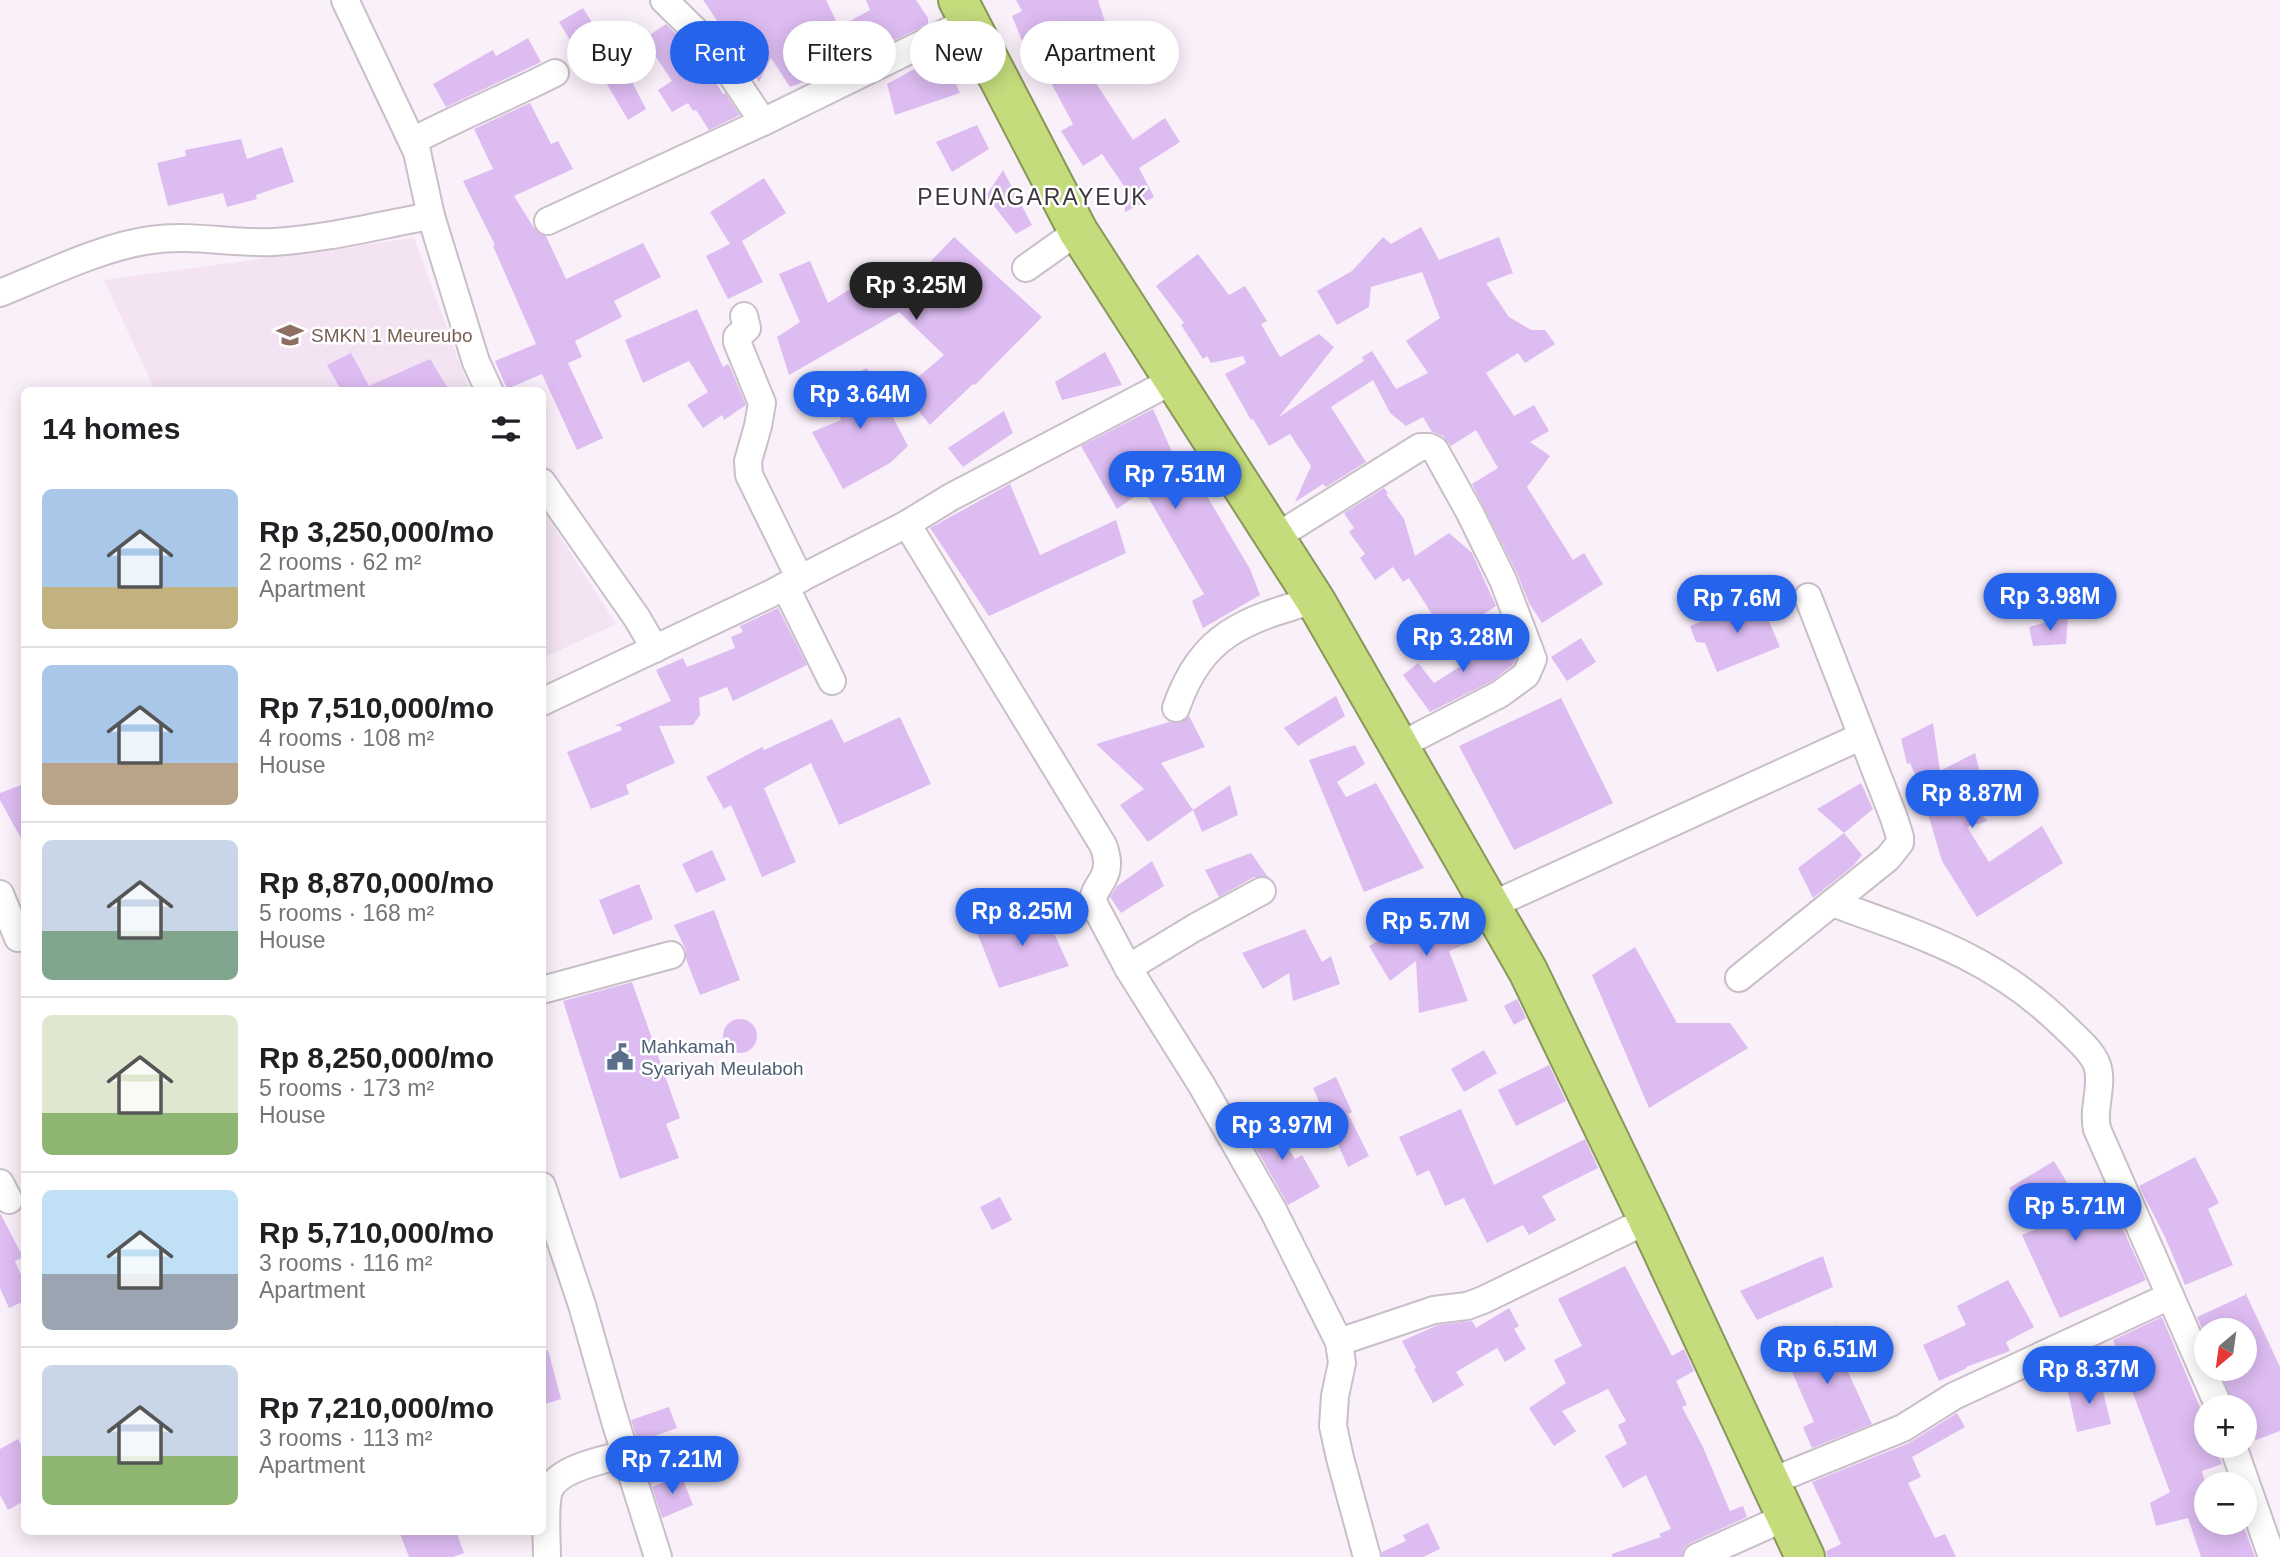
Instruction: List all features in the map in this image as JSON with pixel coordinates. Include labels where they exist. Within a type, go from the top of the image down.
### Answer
[{"type":"highway","points":[[964,11],[1078,231],[1315,600],[1528,971],[1805,1557]]},
{"type":"street","points":[[345,0],[413,141],[431,216],[476,362],[488,387]]},
{"type":"street","points":[[664,0],[715,50],[764,122]]},
{"type":"street","points":[[548,221],[764,122],[964,11]]},
{"type":"street","points":[[413,141],[466,113],[488,107],[555,73]]},
{"type":"street","points":[[0,293],[125,244],[177,237],[253,243],[287,241],[431,216]]},
{"type":"street","points":[[1026,268],[1078,231]]},
{"type":"street","points":[[744,316],[747,328],[737,337],[737,342],[762,403],[748,468],[792,572],[832,681]]},
{"type":"street","points":[[546,700],[792,572],[907,524],[951,497],[1174,380]]},
{"type":"street","points":[[1276,537],[1420,447],[1429,446],[1435,450],[1471,513],[1503,580],[1533,659],[1526,675],[1500,694],[1399,746]]},
{"type":"street","points":[[546,488],[653,645]]},
{"type":"street","points":[[907,524],[1103,845],[1107,869],[1093,900],[1128,968],[1201,1084],[1273,1210],[1339,1342],[1342,1363],[1335,1396],[1334,1426],[1367,1557]]},
{"type":"street","points":[[1739,978],[1879,866],[1900,843],[1894,818],[1808,597]]},
{"type":"street","points":[[1176,708],[1191,673],[1219,640],[1260,616],[1315,600]]},
{"type":"street","points":[[1490,906],[1862,736]]},
{"type":"street","points":[[1128,968],[1262,891]]},
{"type":"street","points":[[1,895],[14,937]]},
{"type":"street","points":[[1832,903],[1932,939],[1995,971],[2041,1004],[2092,1055],[2099,1071],[2096,1129],[2214,1395]]},
{"type":"street","points":[[546,988],[671,955]]},
{"type":"street","points":[[546,1198],[582,1305],[658,1557]]},
{"type":"street","points":[[1339,1342],[1434,1310],[1467,1306],[1483,1300],[1648,1220]]},
{"type":"street","points":[[1770,1482],[1903,1428],[1954,1396],[2170,1296]]},
{"type":"street","points":[[547,1557],[546,1529],[550,1490],[568,1473],[627,1454]]},
{"type":"street","points":[[2237,1458],[2272,1557]]},
{"type":"street","points":[[1697,1557],[1787,1517]]},
{"type":"shaded area","name":"SMKN 1 Meureubo","points":[[414,238],[469,387],[154,387],[104,280]]},
{"type":"shaded area","points":[[546,515],[616,624],[546,656]]},
{"type":"building","points":[[703,0],[826,0],[836,21],[783,21],[783,76],[771,58],[769,62],[769,21],[717,21]]},
{"type":"building","points":[[866,0],[916,0],[928,21],[910,21],[910,33],[896,40],[896,21],[850,21],[870,10]]},
{"type":"building","points":[[1016,0],[1098,0],[1105,21],[1020,21],[1020,36],[1012,16],[1022,11]]},
{"type":"building","points":[[583,8],[591,21],[567,21],[567,35],[559,22]]},
{"type":"building","points":[[666,24],[670,28],[670,78],[656,57],[656,31]]},
{"type":"building","points":[[528,38],[541,62],[446,107],[433,84],[493,50],[496,56]]},
{"type":"building","points":[[910,71],[910,84],[956,84],[960,93],[895,115],[887,84],[896,84],[896,79]]},
{"type":"building","points":[[670,82],[717,84],[740,115],[709,130],[688,103],[672,112],[658,90]]},
{"type":"building","points":[[607,84],[633,84],[646,109],[628,120]]},
{"type":"building","points":[[1052,84],[1097,84],[1133,140],[1165,118],[1180,142],[1139,168],[1154,197],[1125,212],[1124,186],[1102,154],[1083,166],[1061,131],[1073,124]]},
{"type":"building","points":[[530,103],[551,144],[558,141],[573,169],[514,196],[534,228],[546,236],[566,279],[643,243],[661,277],[614,301],[622,317],[575,341],[582,357],[568,363],[603,438],[577,450],[542,374],[506,387],[495,361],[536,344],[493,246],[495,245],[463,181],[493,169],[474,129]]},
{"type":"building","points":[[977,125],[989,149],[952,172],[936,142]]},
{"type":"building","points":[[241,139],[247,159],[282,147],[294,182],[256,195],[257,199],[227,207],[223,193],[168,206],[157,163],[186,156],[185,150]]},
{"type":"building","points":[[1003,170],[1032,225],[1016,234],[986,196]]},
{"type":"building","points":[[764,178],[786,213],[742,241],[763,282],[728,299],[706,256],[730,244],[710,212]]},
{"type":"building","points":[[1421,227],[1439,260],[1499,237],[1513,273],[1486,283],[1509,317],[1531,330],[1545,330],[1555,344],[1525,363],[1518,353],[1486,373],[1514,416],[1534,405],[1549,431],[1530,442],[1550,456],[1527,487],[1573,560],[1584,553],[1603,584],[1542,623],[1529,603],[1517,573],[1472,484],[1498,468],[1476,430],[1451,446],[1443,436],[1432,432],[1423,417],[1406,426],[1390,413],[1373,380],[1331,407],[1366,462],[1326,487],[1323,484],[1295,502],[1311,466],[1290,434],[1269,446],[1253,419],[1251,420],[1225,374],[1246,363],[1243,356],[1211,363],[1207,356],[1203,359],[1181,325],[1184,323],[1156,286],[1198,254],[1229,295],[1245,286],[1267,321],[1261,324],[1280,357],[1319,334],[1334,347],[1279,417],[1364,361],[1362,357],[1372,351],[1396,389],[1428,373],[1406,341],[1440,318],[1422,272],[1371,287],[1369,307],[1337,325],[1317,291],[1352,271],[1383,237],[1391,244]]},
{"type":"building","points":[[954,237],[1042,317],[975,385],[930,425],[902,391],[944,355],[899,312],[789,375],[777,337],[800,322],[779,274],[810,261],[828,303],[875,273],[893,301]]},
{"type":"building","points":[[697,309],[723,367],[728,364],[730,367],[746,405],[724,420],[722,415],[703,428],[687,405],[708,392],[689,361],[643,383],[625,340]]},
{"type":"building","points":[[1105,352],[1122,385],[1062,400],[1055,382]]},
{"type":"building","points":[[351,353],[369,386],[430,359],[447,387],[339,387],[327,365]]},
{"type":"building","points":[[867,368],[908,446],[890,463],[843,489],[812,432],[841,420],[832,385]]},
{"type":"building","points":[[1153,409],[1187,486],[1198,481],[1250,569],[1260,595],[1203,628],[1192,601],[1204,594],[1144,490],[1117,509],[1081,446]]},
{"type":"building","points":[[1004,411],[1013,433],[963,467],[948,448]]},
{"type":"building","points":[[1010,484],[1040,555],[1116,520],[1126,553],[989,616],[930,528]]},
{"type":"building","points":[[1384,488],[1404,519],[1415,556],[1449,533],[1472,553],[1496,606],[1447,638],[1409,578],[1403,582],[1393,567],[1375,580],[1360,558],[1365,554],[1349,532],[1354,528],[1344,513]]},
{"type":"building","points":[[1759,598],[1780,647],[1717,672],[1705,643],[1696,642],[1690,626]]},
{"type":"building","points":[[778,608],[807,665],[733,701],[727,687],[699,698],[700,715],[693,725],[659,726],[675,763],[626,785],[629,794],[591,809],[567,752],[622,730],[620,726],[614,726],[671,701],[656,670],[683,658],[687,667],[735,648],[731,637],[743,632],[740,626]]},
{"type":"building","points":[[2068,616],[2066,644],[2033,646],[2029,627]]},
{"type":"building","points":[[1581,638],[1596,662],[1567,681],[1551,657]]},
{"type":"building","points":[[1509,640],[1516,659],[1513,665],[1492,681],[1430,712],[1403,675],[1418,663],[1434,683],[1464,664],[1455,649]]},
{"type":"building","points":[[1336,696],[1345,716],[1298,746],[1284,728]]},
{"type":"building","points":[[1561,698],[1613,803],[1514,850],[1459,746]]},
{"type":"building","points":[[1189,716],[1205,747],[1161,763],[1193,810],[1148,842],[1120,805],[1144,789],[1096,744],[1169,722],[1179,723]]},
{"type":"building","points":[[900,717],[931,784],[839,825],[811,763],[764,788],[796,862],[762,877],[731,805],[724,809],[706,777],[762,747],[764,750],[832,719],[844,743]]},
{"type":"building","points":[[1933,723],[1940,771],[1975,753],[1981,777],[1955,788],[1988,821],[1967,827],[1989,862],[2042,826],[2063,863],[1977,917],[1942,861],[1928,814],[1931,812],[1910,763],[1907,764],[1901,739]]},
{"type":"building","points":[[1355,745],[1365,764],[1337,782],[1346,797],[1376,783],[1424,868],[1364,892],[1309,760]]},
{"type":"building","points":[[1861,783],[1873,809],[1844,833],[1817,809]]},
{"type":"building","points":[[21,785],[21,838],[0,800],[0,793]]},
{"type":"building","points":[[1230,785],[1238,815],[1202,832],[1193,810]]},
{"type":"building","points":[[1844,833],[1862,855],[1853,866],[1813,898],[1798,868]]},
{"type":"building","points":[[712,850],[726,880],[696,893],[682,864]]},
{"type":"building","points":[[1251,853],[1268,877],[1254,877],[1219,897],[1205,870]]},
{"type":"building","points":[[1152,861],[1164,886],[1121,913],[1110,897],[1117,886]]},
{"type":"building","points":[[639,884],[653,919],[613,935],[599,900]]},
{"type":"building","points":[[1450,904],[1466,944],[1449,951],[1468,1001],[1419,1013],[1416,961],[1390,981],[1369,946],[1398,929],[1400,933]]},
{"type":"building","points":[[1043,909],[1069,966],[999,988],[976,930]]},
{"type":"building","points":[[714,910],[740,980],[700,995],[686,959],[686,950],[674,925]]},
{"type":"building","points":[[1305,929],[1322,962],[1331,956],[1340,984],[1293,1001],[1289,973],[1263,989],[1242,953]]},
{"type":"building","points":[[1635,947],[1677,1023],[1730,1023],[1748,1048],[1649,1108],[1592,975]]},
{"type":"building","points":[[632,982],[680,1118],[666,1124],[679,1158],[620,1179],[563,1001]]},
{"type":"building","points":[[1517,999],[1526,1018],[1514,1025],[1504,1006]]},
{"type":"building","points":[[740,1019],[752,1024],[757,1036],[752,1048],[740,1053],[728,1048],[723,1036],[728,1024]]},
{"type":"building","points":[[1484,1050],[1497,1073],[1464,1092],[1451,1069]]},
{"type":"building","points":[[1549,1065],[1566,1101],[1516,1126],[1498,1090]]},
{"type":"building","points":[[1336,1077],[1352,1112],[1348,1114],[1369,1156],[1348,1167],[1313,1088]]},
{"type":"building","points":[[1461,1109],[1494,1185],[1585,1139],[1598,1168],[1542,1196],[1556,1220],[1529,1235],[1523,1225],[1487,1243],[1464,1198],[1445,1206],[1429,1170],[1417,1176],[1399,1137]]},
{"type":"building","points":[[1268,1116],[1295,1159],[1302,1155],[1320,1187],[1288,1205],[1246,1130]]},
{"type":"building","points":[[2195,1157],[2219,1203],[2208,1209],[2233,1265],[2185,1285],[2139,1186]]},
{"type":"building","points":[[2054,1161],[2083,1209],[2109,1198],[2146,1280],[2060,1318],[2022,1235],[2034,1230],[2009,1188]]},
{"type":"building","points":[[1000,1197],[1012,1220],[992,1230],[980,1207]]},
{"type":"building","points":[[0,1213],[21,1253],[21,1258],[15,1261],[21,1275],[21,1302],[9,1308],[0,1288]]},
{"type":"building","points":[[1823,1256],[1833,1287],[1757,1320],[1740,1291]]},
{"type":"building","points":[[1625,1266],[1672,1356],[1684,1349],[1694,1371],[1676,1381],[1687,1405],[1682,1407],[1702,1445],[1730,1511],[1743,1506],[1747,1517],[1690,1543],[1684,1548],[1682,1557],[1612,1557],[1612,1554],[1661,1537],[1659,1534],[1671,1529],[1646,1475],[1623,1488],[1605,1456],[1627,1444],[1618,1425],[1626,1421],[1608,1389],[1562,1411],[1576,1431],[1554,1446],[1529,1408],[1566,1383],[1554,1360],[1582,1346],[1558,1299]]},
{"type":"building","points":[[2008,1280],[2034,1327],[2006,1342],[2010,1351],[1966,1367],[1939,1381],[1923,1345],[1966,1325],[1957,1306]]},
{"type":"building","points":[[2245,1292],[2257,1318],[2197,1318],[2197,1317],[2245,1295]]},
{"type":"building","points":[[1509,1308],[1519,1326],[1514,1329],[1526,1349],[1505,1362],[1497,1348],[1456,1372],[1464,1385],[1433,1403],[1402,1341],[1438,1325],[1472,1321],[1476,1328]]},
{"type":"building","points":[[2162,1317],[2195,1395],[2194,1458],[2220,1458],[2222,1464],[2202,1472],[2194,1472],[2194,1535],[2247,1535],[2255,1557],[2201,1557],[2188,1518],[2156,1526],[2150,1503],[2170,1492],[2113,1340]]},
{"type":"building","points":[[2258,1320],[2280,1367],[2280,1431],[2257,1440],[2257,1395],[2229,1395],[2224,1381],[2258,1381]]},
{"type":"building","points":[[1837,1325],[1857,1369],[1848,1372],[1872,1424],[1812,1448],[1803,1427],[1814,1422],[1782,1349]]},
{"type":"building","points":[[546,1350],[561,1399],[546,1404]]},
{"type":"building","points":[[2100,1379],[2111,1424],[2077,1432],[2067,1388]]},
{"type":"building","points":[[669,1407],[677,1428],[638,1442],[631,1420]]},
{"type":"building","points":[[1957,1413],[1965,1427],[1912,1457],[1921,1477],[1908,1483],[1935,1538],[1945,1534],[1956,1557],[1827,1557],[1826,1551],[1841,1544],[1812,1482],[1909,1443]]},
{"type":"building","points":[[18,1439],[21,1445],[21,1503],[8,1510],[0,1495],[0,1449]]},
{"type":"building","points":[[681,1475],[693,1505],[662,1518],[652,1487]]},
{"type":"building","points":[[1428,1523],[1440,1549],[1423,1557],[1382,1557],[1382,1552],[1406,1541],[1403,1535]]},
{"type":"building","points":[[401,1535],[457,1535],[464,1553],[453,1557],[409,1557]]},
{"type":"place","name":"SMKN 1 Meureubo","points":[[290,335]]},
{"type":"place","name":"Mahkamah Syariyah Meulaboh","points":[[620,1057]]},
{"type":"district","name":"PEUNAGARAYEUK","points":[[1033,197]]}]
